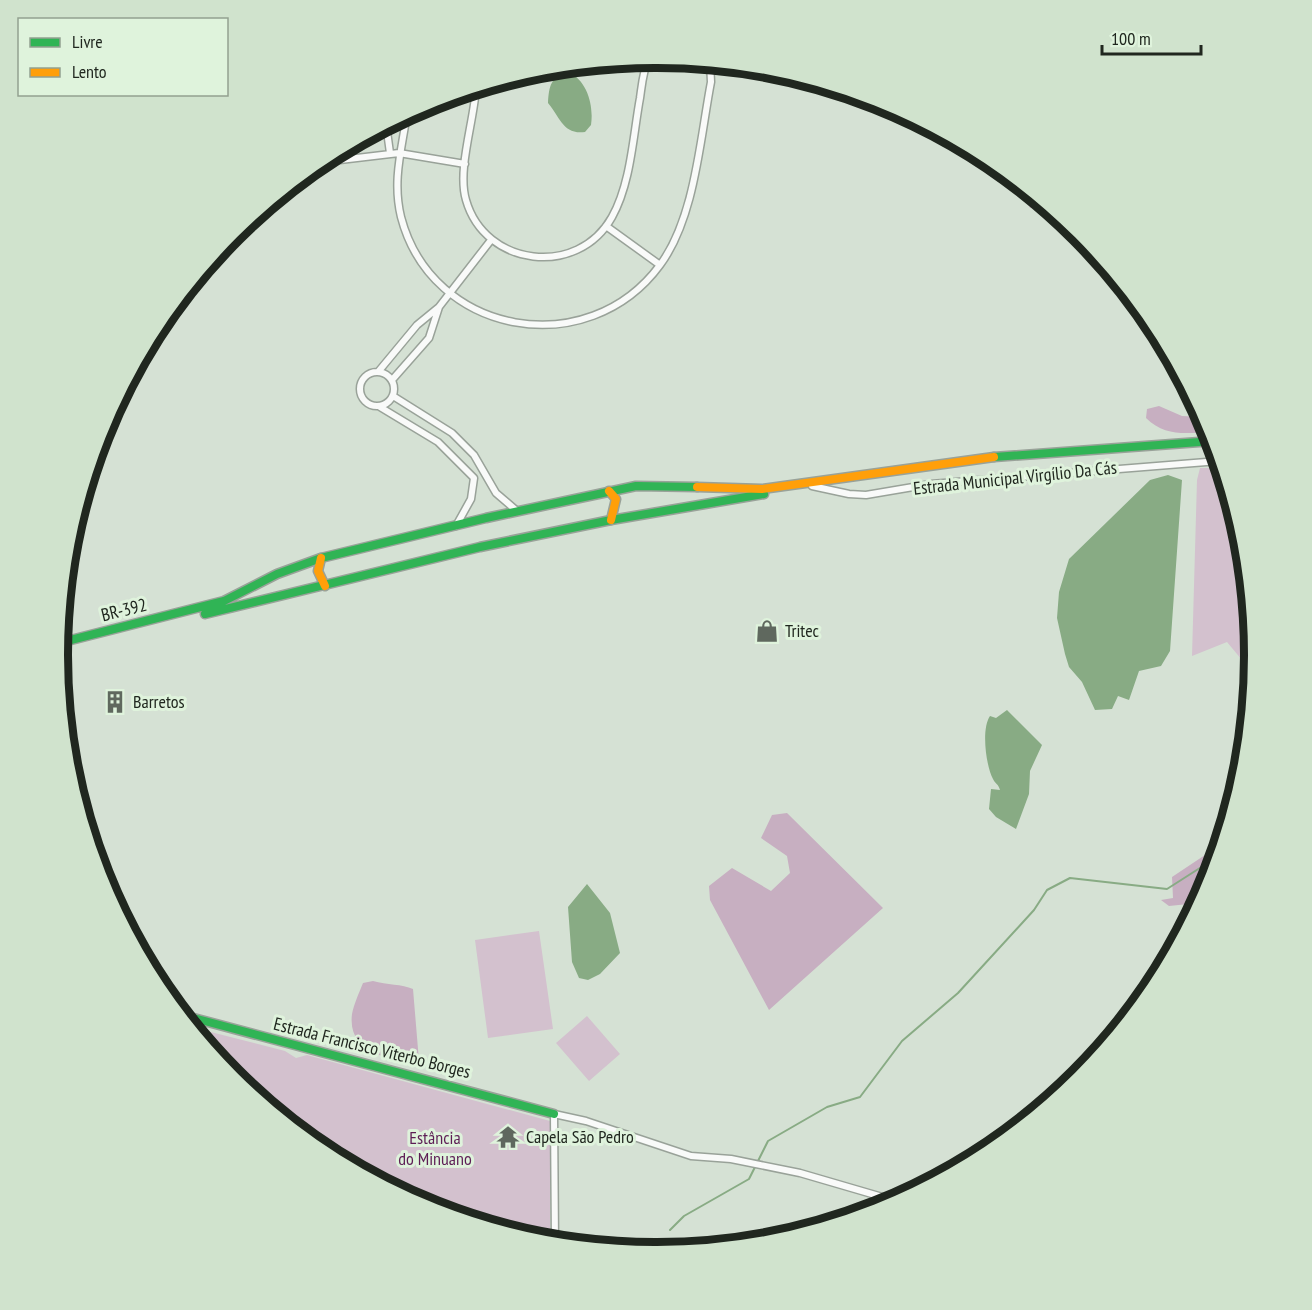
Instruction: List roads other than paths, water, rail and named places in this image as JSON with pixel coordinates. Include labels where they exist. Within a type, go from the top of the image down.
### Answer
[{"type":"main road","name":"BR-392","points":[[69,641],[224,601],[277,573],[321,558],[609,491],[658,485],[762,489],[994,457],[1203,442]]},
{"type":"main road","name":"BR-392","points":[[68,647],[469,550],[611,520],[935,468],[1205,447]]},
{"type":"main road","points":[[609,491],[616,499],[611,520]]},
{"type":"main road","points":[[321,558],[318,571],[325,586]]},
{"type":"main road","name":"Estrada Francisco Viterbo Borges","points":[[194,1018],[554,1113]]},
{"type":"street","points":[[475,97],[465,164],[464,192],[469,209],[490,240],[521,256],[556,257],[580,249],[606,226],[623,186],[647,68]]},
{"type":"street","points":[[405,124],[399,153],[398,202],[407,234],[423,264],[450,292],[472,308],[503,320],[535,326],[567,323],[598,314],[626,299],[660,265],[676,237],[687,207],[711,82],[710,71]]},
{"type":"street","points":[[387,133],[390,153]]},
{"type":"street","points":[[341,160],[399,153],[465,164]]},
{"type":"street","points":[[606,226],[660,265]]},
{"type":"street","points":[[456,527],[471,500],[474,478],[438,442],[380,407],[365,402],[360,391],[366,376],[378,372],[417,325],[439,307],[490,240]]},
{"type":"street","points":[[393,396],[392,380],[429,338],[439,307]]},
{"type":"street","points":[[378,372],[392,380]]},
{"type":"street","points":[[380,407],[393,396]]},
{"type":"street","points":[[393,396],[452,433],[474,454],[496,493],[517,511]]},
{"type":"street","name":"Estrada Municipal Virgílio Da Cás","points":[[812,486],[849,495],[866,495],[931,484],[1210,462]]},
{"type":"street","points":[[555,1233],[554,1113],[586,1121],[691,1156],[731,1159],[800,1173],[883,1197]]},
{"type":"waterway","points":[[670,1230],[684,1216],[749,1179],[768,1141],[827,1107],[860,1097],[902,1041],[958,993],[1034,910],[1047,890],[1070,878],[1167,889],[1204,866]]},
{"type":"place","name":"Tritec","points":[[767,631]]},
{"type":"place","name":"Barretos","points":[[115,702]]},
{"type":"place","name":"Capela São Pedro","points":[[508,1137]]},
{"type":"park label","name":"Estância do Minuano","points":[[435,1148]]}]
